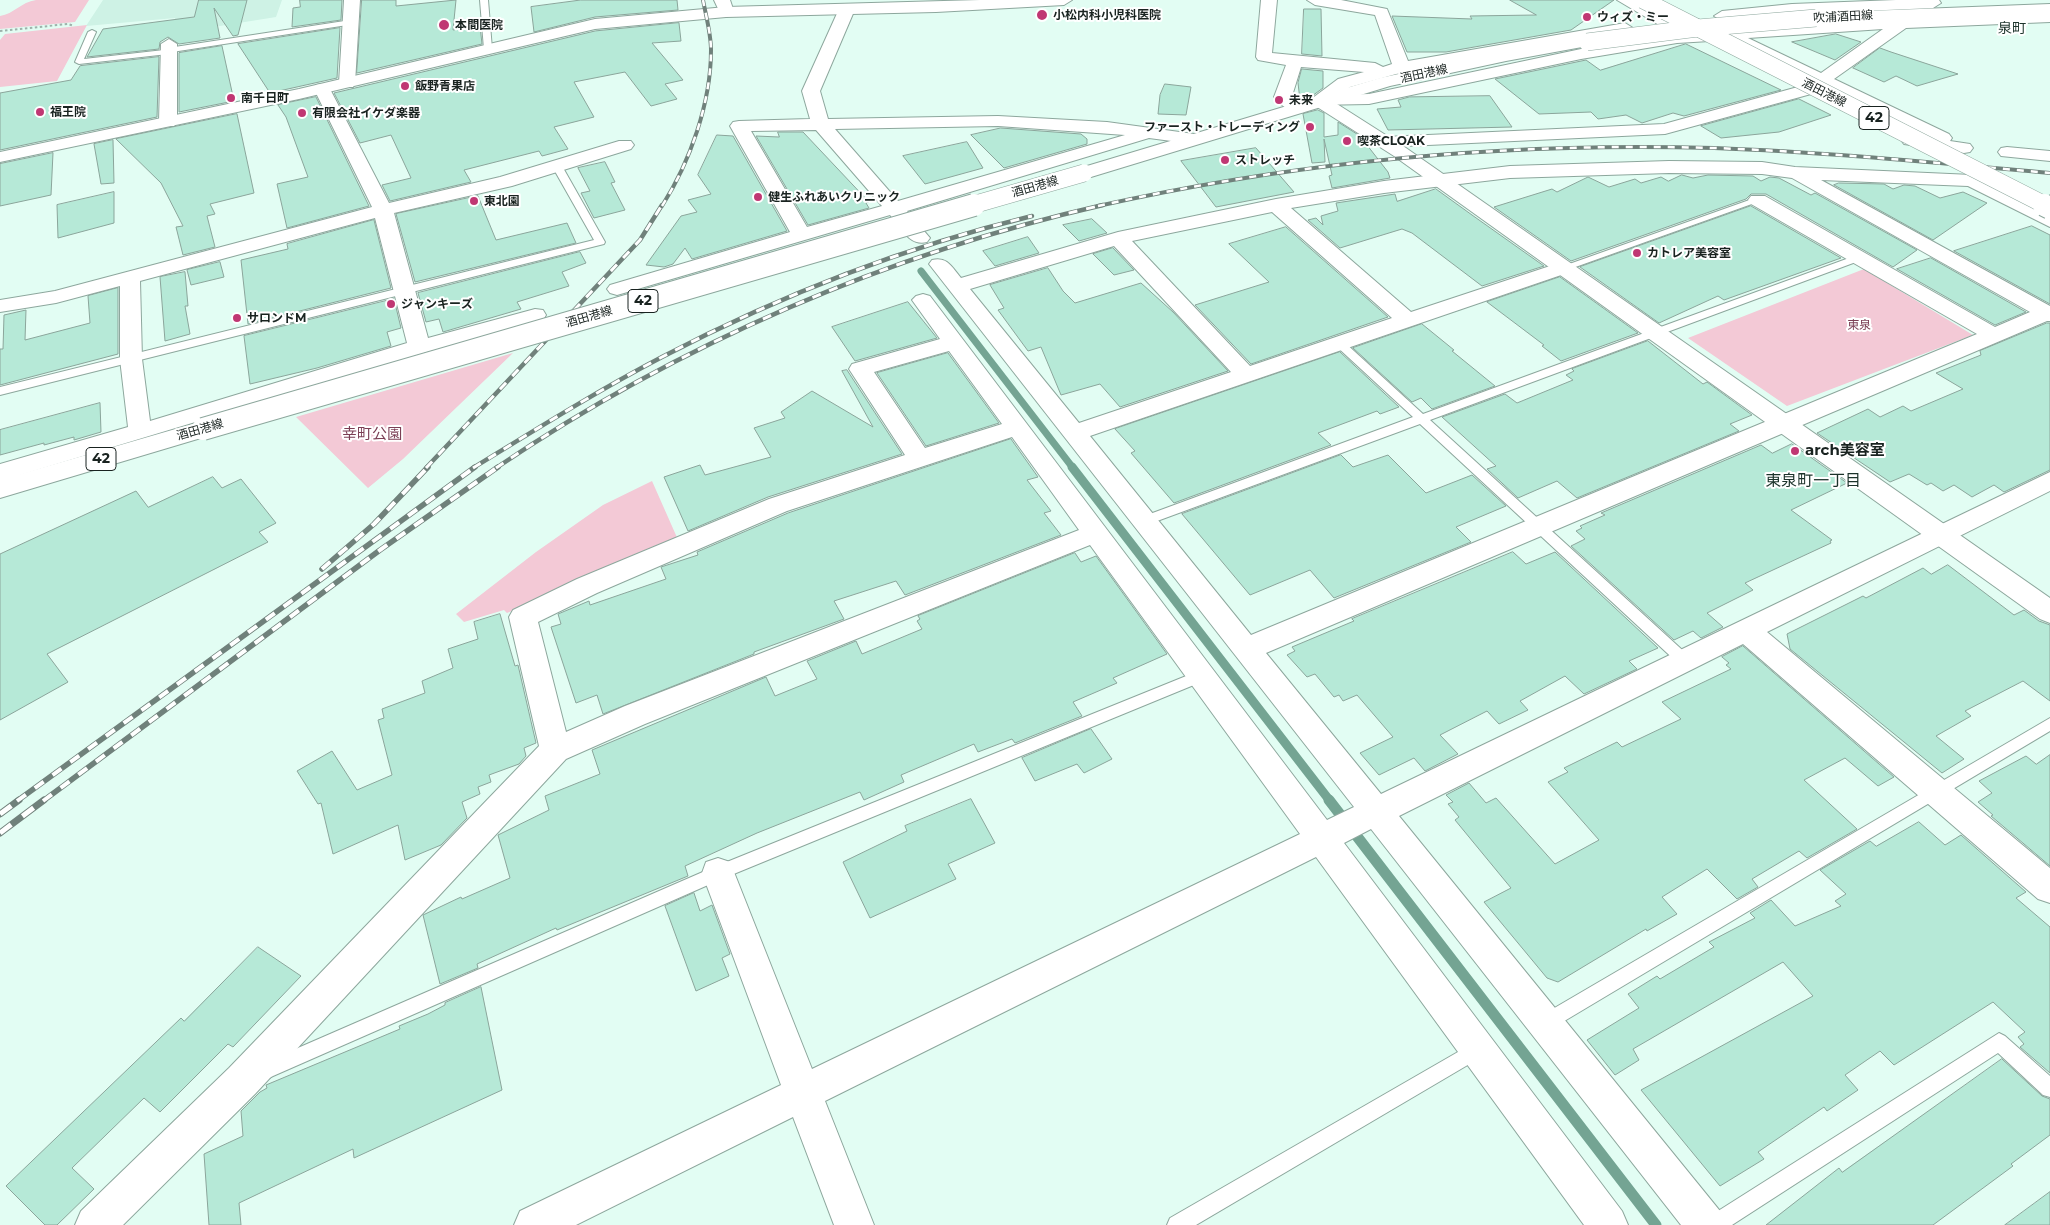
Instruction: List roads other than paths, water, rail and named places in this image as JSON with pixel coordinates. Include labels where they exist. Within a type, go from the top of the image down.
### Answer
[{"type":"street","points":[[347,83],[352,0]]},
{"type":"street","points":[[0,156],[347,83],[595,24],[724,6],[847,9],[1064,0]]},
{"type":"street","points":[[1269,0],[1264,57],[1295,62],[1398,68]]},
{"type":"street","points":[[1315,0],[1382,12],[1398,68]]},
{"type":"street","points":[[1625,0],[1665,22],[1726,33],[2050,17]]},
{"type":"street","points":[[1643,0],[1698,28],[1805,90],[1898,139],[1964,148],[1726,33]]},
{"type":"street","points":[[1660,0],[1698,28]]},
{"type":"street","points":[[1320,101],[1369,99],[1792,9],[2025,0]]},
{"type":"street","points":[[847,9],[812,91],[820,123],[920,238]]},
{"type":"street","name":"吹浦酒田線","points":[[1698,28],[1816,18],[2050,9]]},
{"type":"street","points":[[1320,101],[1344,83],[1398,68],[1560,38],[1665,22]]},
{"type":"street","points":[[1823,79],[1902,23]]},
{"type":"street","name":"酒田港線","points":[[0,489],[1084,173],[1386,82],[1506,56],[1587,42],[1698,28],[2050,208]]},
{"type":"street","points":[[168,49],[168,122]]},
{"type":"street","points":[[1295,62],[1283,97],[1298,108]]},
{"type":"street","points":[[322,88],[383,210],[419,347]]},
{"type":"street","points":[[1386,142],[1665,129],[1805,90]]},
{"type":"street","points":[[1320,101],[1386,142],[2050,612]]},
{"type":"street","points":[[801,234],[739,126],[998,121],[1158,131],[1194,139]]},
{"type":"street","points":[[617,289],[1158,131]]},
{"type":"street","points":[[0,306],[56,297],[383,210],[505,182],[626,145]]},
{"type":"street","points":[[2007,152],[2050,156]]},
{"type":"street","points":[[1706,1225],[947,275],[1276,204],[1384,187],[1510,172],[1649,167],[1762,168],[1795,173],[1972,181],[2050,221]]},
{"type":"street","points":[[1795,173],[2048,314]]},
{"type":"street","points":[[2003,197],[2050,198]]},
{"type":"street","points":[[1758,200],[1994,335]]},
{"type":"street","points":[[1276,204],[1407,320]]},
{"type":"street","points":[[1118,238],[1246,375]]},
{"type":"street","points":[[1074,433],[1563,268]]},
{"type":"street","points":[[130,277],[131,358],[140,432]]},
{"type":"street","points":[[923,300],[1608,1225]]},
{"type":"street","points":[[1246,649],[2048,314]]},
{"type":"street","points":[[0,473],[419,347],[535,315]]},
{"type":"street","points":[[920,459],[860,369],[954,342]]},
{"type":"street","points":[[980,377],[1019,365]]},
{"type":"street","points":[[555,750],[523,617],[587,586],[778,505],[1017,427]]},
{"type":"street","points":[[534,1225],[1377,813],[2050,481]]},
{"type":"street","points":[[95,1225],[242,1081],[555,750],[635,715],[1096,533]]},
{"type":"street","points":[[1746,631],[2050,888]]},
{"type":"street","points":[[718,873],[854,1225]]},
{"type":"lane","points":[[484,0],[488,49]]},
{"type":"lane","points":[[92,32],[79,62],[351,22]]},
{"type":"lane","points":[[0,391],[600,242],[557,166]]},
{"type":"lane","points":[[1563,268],[1758,200]]},
{"type":"lane","points":[[1144,521],[1860,257]]},
{"type":"lane","points":[[1339,344],[1685,661]]},
{"type":"lane","points":[[242,1081],[718,873],[1201,676]]},
{"type":"lane","points":[[1545,1023],[2050,724]]},
{"type":"lane","points":[[1714,1225],[1999,1042],[2050,1088]]},
{"type":"lane","points":[[1177,1225],[1478,1049]]},
{"type":"waterway","points":[[921,271],[1073,468]]},
{"type":"waterway","points":[[1072,467],[1330,801]]},
{"type":"waterway","points":[[1329,800],[1656,1225]]},
{"type":"railway","points":[[662,206],[690,151],[703,111],[707,91],[711,44],[703,0]]},
{"type":"railway","points":[[1098,206],[1174,190],[1327,166],[1481,152],[1559,148],[1714,148],[1798,152],[2050,173]]},
{"type":"railway","points":[[426,468],[640,240],[662,205]]},
{"type":"railway","points":[[496,468],[566,423],[638,381],[712,343],[787,308],[864,277],[943,249],[1022,225],[1103,205]]},
{"type":"railway","points":[[473,468],[566,411],[638,370],[751,314],[843,275],[890,258],[984,228],[1032,216]]},
{"type":"railway","points":[[322,569],[374,524],[428,467]]},
{"type":"railway","points":[[17,801],[475,467]]},
{"type":"railway","points":[[43,801],[380,550],[498,467]]},
{"type":"railway","points":[[0,814],[19,800]]},
{"type":"railway","points":[[0,833],[44,800]]},
{"type":"place","name":"小松内科小児科医院","points":[[1042,15]]},
{"type":"place","name":"ウィズ・ミー","points":[[1587,17]]},
{"type":"place","name":"本間医院","points":[[444,25]]},
{"type":"place","name":"飯野青果店","points":[[405,86]]},
{"type":"place","name":"南千日町","points":[[231,98]]},
{"type":"place","name":"未来","points":[[1279,100]]},
{"type":"place","name":"福王院","points":[[40,112]]},
{"type":"place","name":"有限会社イケダ楽器","points":[[302,113]]},
{"type":"place","name":"ファースト・トレーディング","points":[[1310,127]]},
{"type":"place","name":"喫茶CLOAK","points":[[1347,141]]},
{"type":"place","name":"ストレッチ","points":[[1225,160]]},
{"type":"place","name":"健生ふれあいクリニック","points":[[758,197]]},
{"type":"place","name":"東北園","points":[[474,201]]},
{"type":"place","name":"カトレア美容室","points":[[1637,253]]},
{"type":"place","name":"ジャンキーズ","points":[[391,304]]},
{"type":"place","name":"サロンドM","points":[[237,318]]},
{"type":"place","name":"arch美容室","points":[[1795,451]]},
{"type":"district","name":"泉町","points":[[2012,29]]},
{"type":"district","name":"東泉町一丁目","points":[[1813,481]]},
{"type":"park label","name":"東泉","points":[[1859,325]]},
{"type":"park label","name":"幸町公園","points":[[372,435]]}]
